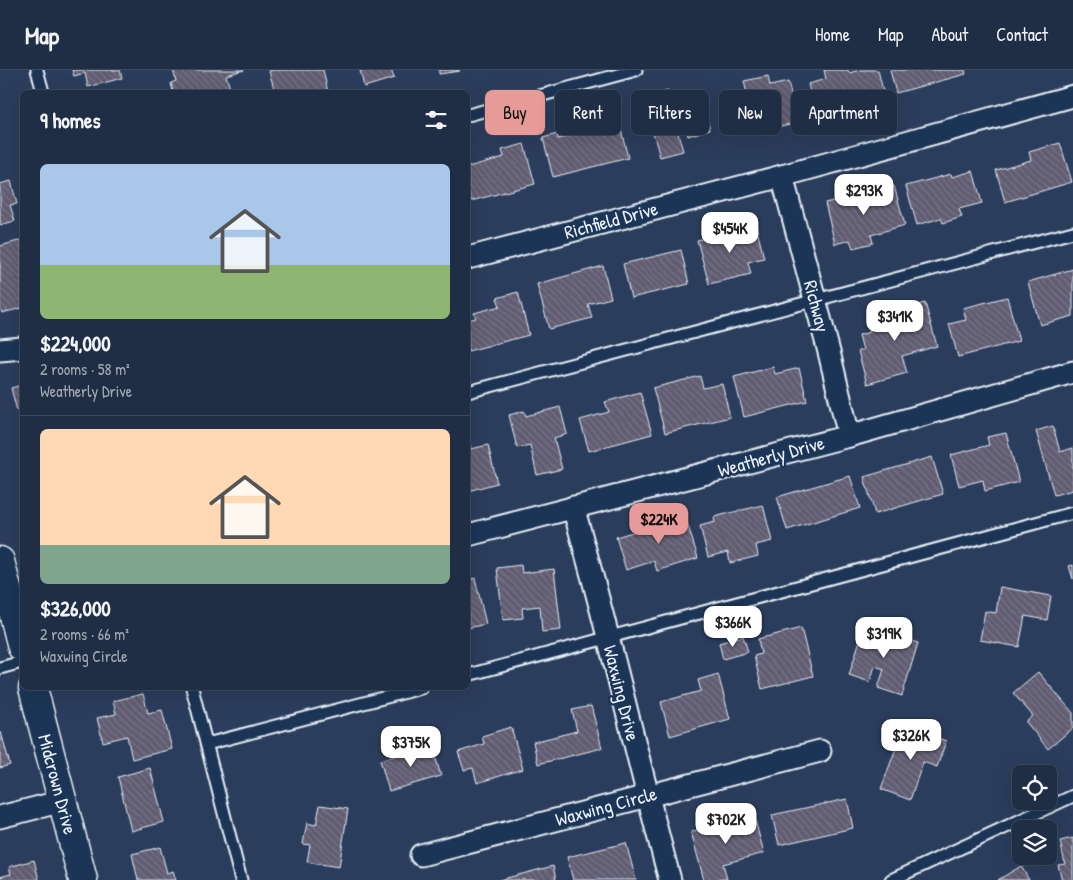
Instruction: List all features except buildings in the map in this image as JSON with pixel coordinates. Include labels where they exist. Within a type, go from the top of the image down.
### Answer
[{"type":"street","name":"Richfield Drive","points":[[470,257],[782,176],[1073,96]]},
{"type":"street","name":"Richway","points":[[782,176],[850,436]]},
{"type":"street","points":[[0,350],[20,348]]},
{"type":"street","name":"Weatherly Drive","points":[[470,534],[850,436],[1073,372]]},
{"type":"street","name":"Waxwing Drive","points":[[573,507],[588,558],[647,796],[670,880]]},
{"type":"street","points":[[0,561],[20,639]]},
{"type":"street","name":"Midcrown Drive","points":[[34,690],[83,880]]},
{"type":"street","name":"Waxwing Circle","points":[[421,854],[820,751]]},
{"type":"street","points":[[0,817],[63,801]]},
{"type":"lane","points":[[37,70],[42,90]]},
{"type":"lane","points":[[470,114],[636,70]]},
{"type":"lane","points":[[470,391],[1073,232]]},
{"type":"lane","points":[[470,674],[1073,513]]},
{"type":"lane","points":[[0,668],[20,663]]},
{"type":"lane","points":[[193,690],[241,880]]},
{"type":"lane","points":[[207,744],[413,690]]},
{"type":"lane","points":[[890,880],[1073,796]]}]
